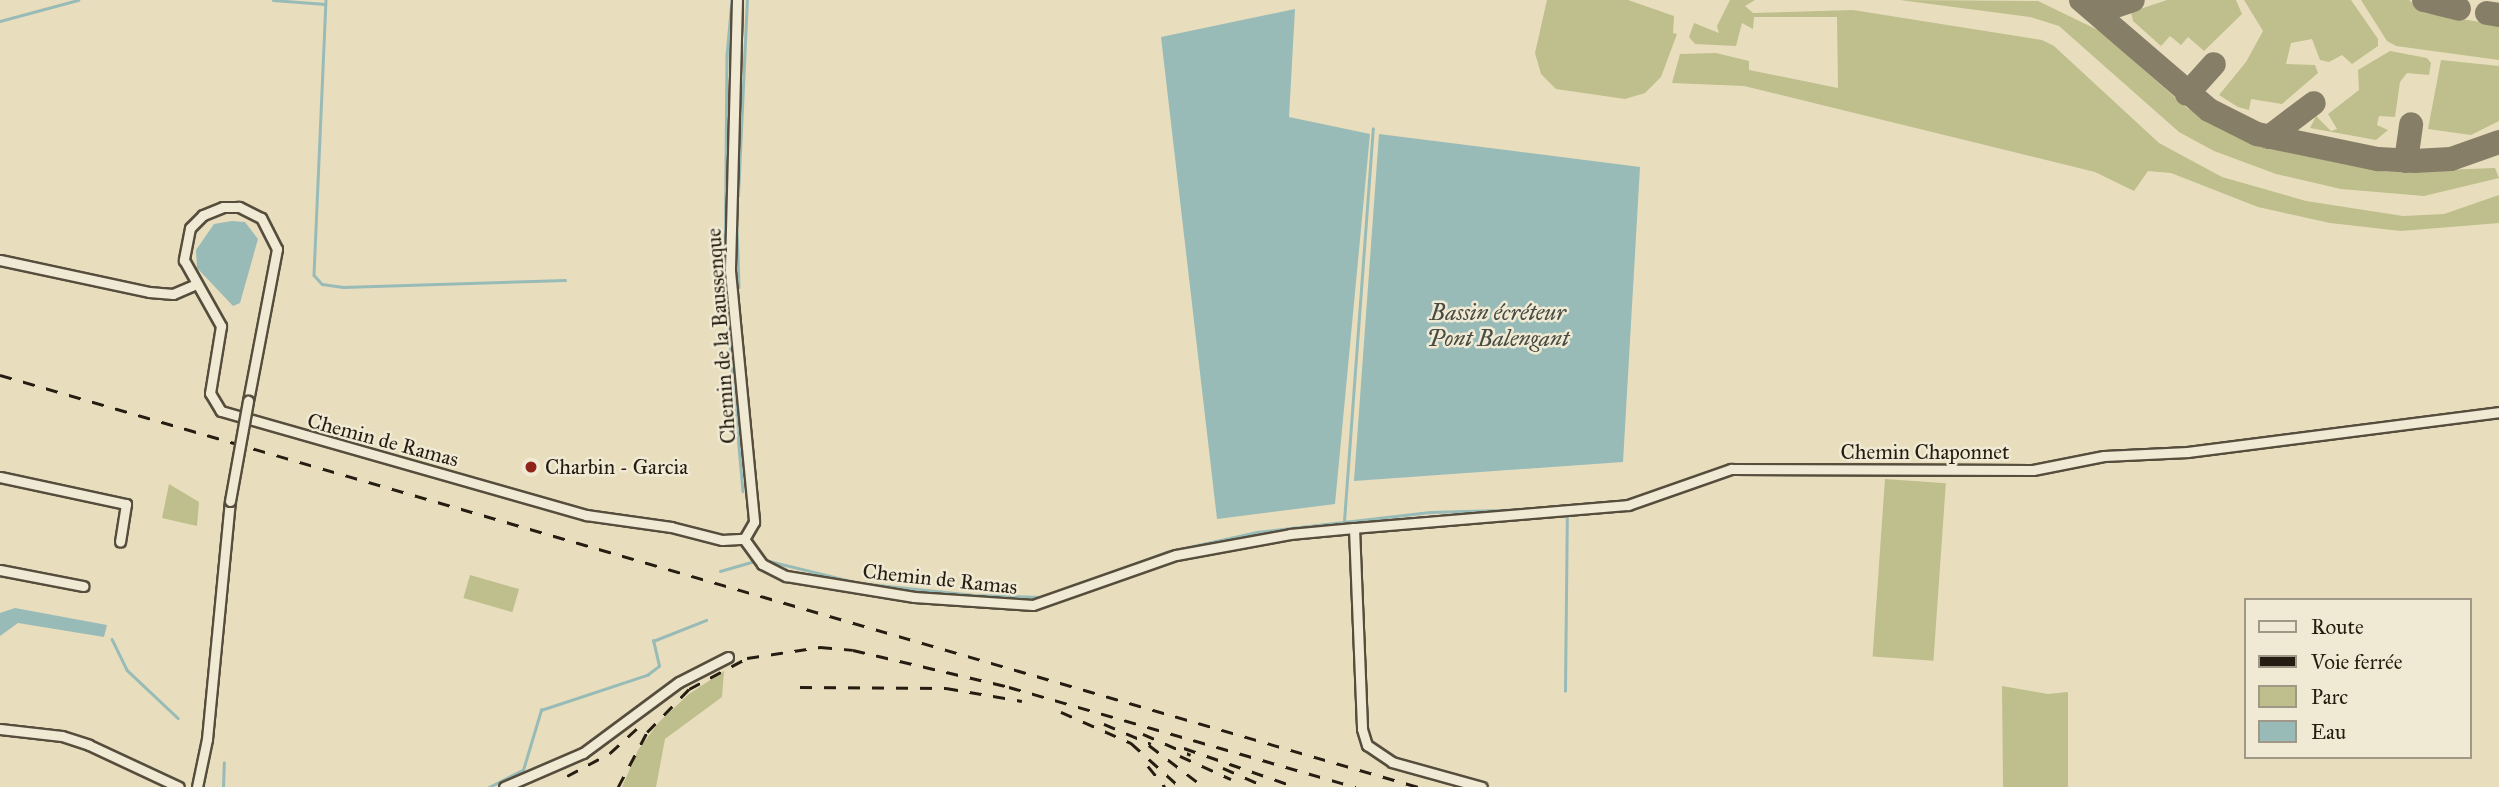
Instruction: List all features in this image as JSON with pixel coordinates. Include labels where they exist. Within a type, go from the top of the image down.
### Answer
[{"type":"street","name":"Chemin de la Baussenque","points":[[737,0],[730,271],[754,522],[744,539]]},
{"type":"street","name":"Chemin de Ramas","points":[[197,787],[207,739],[230,501],[248,401],[277,249],[261,218],[239,207],[223,207],[196,221],[184,243],[184,260],[221,326],[210,393],[221,411],[233,417],[378,454],[586,515],[671,527],[722,540],[744,539],[762,564],[786,576],[914,597],[1033,605],[1176,555],[1290,534],[1354,528]]},
{"type":"street","points":[[0,260],[149,292],[173,294],[196,284]]},
{"type":"street","name":"Chemin Chaponnet","points":[[1354,528],[1628,506],[1731,469],[2033,470],[2104,456],[2188,452],[2499,412]]},
{"type":"street","points":[[0,477],[126,503],[120,542]]},
{"type":"street","points":[[1354,528],[1362,729],[1367,745],[1392,762],[1482,787]]},
{"type":"street","points":[[0,570],[83,586]]},
{"type":"street","points":[[504,787],[583,753],[679,682],[728,657]]},
{"type":"street","points":[[0,729],[62,736],[89,745],[179,787]]},
{"type":"green space","points":[[1547,0],[1628,0],[1674,16],[1673,33],[1677,34],[1661,77],[1645,93],[1625,99],[1556,89],[1541,74],[1535,53]]},
{"type":"green space","points":[[1730,0],[1755,0],[1745,6],[1753,13],[1853,10],[2042,40],[2054,46],[2159,143],[2222,177],[2306,201],[2403,216],[2444,214],[2499,195],[2499,223],[2401,231],[2330,223],[2258,207],[2171,173],[2148,171],[2134,191],[2095,172],[1744,86],[1672,83],[1680,54],[1716,53],[1749,61],[1749,70],[1838,88],[1837,17],[1754,17],[1753,29],[1742,23],[1736,46],[1695,44],[1689,37],[1694,23],[1719,33],[1717,26]]},
{"type":"green space","points":[[1900,0],[2038,1],[2100,31],[2187,108],[2248,142],[2387,172],[2495,168],[2499,178],[2424,196],[2341,189],[2276,174],[2214,151],[2179,132],[2059,26],[2030,17]]},
{"type":"green space","points":[[2167,0],[2236,0],[2242,14],[2204,51],[2188,37],[2181,45],[2170,36],[2161,46],[2133,21],[2131,12]]},
{"type":"green space","points":[[2244,0],[2351,0],[2378,39],[2378,46],[2352,64],[2342,55],[2329,62],[2320,60],[2312,39],[2291,43],[2286,64],[2315,65],[2318,73],[2282,104],[2251,99],[2249,110],[2238,107],[2219,95],[2246,62],[2263,31]]},
{"type":"green space","points":[[2361,0],[2409,0],[2424,13],[2499,25],[2499,60],[2396,46],[2387,41]]},
{"type":"green space","points":[[2390,51],[2427,58],[2431,63],[2429,75],[2407,73],[2400,82],[2395,117],[2379,116],[2377,125],[2388,130],[2376,140],[2310,128],[2316,116],[2331,131],[2337,129],[2328,114],[2359,90],[2358,70]]},
{"type":"green space","points":[[2441,60],[2499,66],[2499,121],[2471,135],[2428,129]]},
{"type":"green space","points":[[1885,479],[1946,483],[1933,661],[1873,657]]},
{"type":"green space","points":[[169,484],[199,502],[197,526],[162,518]]},
{"type":"green space","points":[[470,575],[519,589],[512,612],[463,598]]},
{"type":"green space","points":[[724,671],[722,697],[665,739],[656,787],[622,787],[638,750],[659,722],[689,694]]},
{"type":"green space","points":[[2002,686],[2048,694],[2068,692],[2068,787],[2003,787]]},
{"type":"water","points":[[1295,9],[1289,117],[1370,134],[1335,504],[1217,519],[1161,37]]},
{"type":"water","name":"Bassin écréteur Pont Balengant","points":[[1379,134],[1640,167],[1623,462],[1354,481]]},
{"type":"water","points":[[245,222],[258,239],[240,303],[233,306],[197,268],[196,250],[214,224]]},
{"type":"water","points":[[15,608],[107,625],[104,637],[18,623],[0,636],[0,613]]},
{"type":"waterway","points":[[0,21],[78,0]]},
{"type":"waterway","points":[[273,0],[325,4]]},
{"type":"waterway","points":[[326,0],[314,275],[322,284],[343,287],[565,280]]},
{"type":"waterway","points":[[732,0],[727,56],[725,286],[743,491]]},
{"type":"waterway","points":[[738,196],[747,0]]},
{"type":"waterway","points":[[1344,521],[1373,129]]},
{"type":"waterway","points":[[737,224],[739,287]]},
{"type":"waterway","points":[[1095,579],[1166,552],[1257,532],[1430,512],[1567,508]]},
{"type":"waterway","points":[[1565,691],[1567,514]]},
{"type":"waterway","points":[[765,560],[859,583],[973,595],[1044,597]]},
{"type":"waterway","points":[[720,571],[752,562]]},
{"type":"waterway","points":[[1066,589],[1076,585]]},
{"type":"waterway","points":[[489,787],[523,770],[541,710],[647,675],[659,666],[653,641],[706,620]]},
{"type":"waterway","points":[[112,639],[127,670],[178,718]]},
{"type":"waterway","points":[[223,787],[224,763]]},
{"type":"taxiway","points":[[2081,0],[2209,110],[2257,134],[2378,159],[2414,161],[2451,159],[2499,142]]},
{"type":"taxiway","points":[[2099,0],[2110,8],[2133,0]]},
{"type":"taxiway","points":[[2424,0],[2459,9]]},
{"type":"taxiway","points":[[2487,13],[2499,15]]},
{"type":"taxiway","points":[[2187,94],[2214,64]]},
{"type":"taxiway","points":[[2269,137],[2314,103]]},
{"type":"taxiway","points":[[2406,161],[2411,124]]},
{"type":"railway","points":[[0,375],[1418,787]]},
{"type":"railway","points":[[618,787],[647,732],[689,689],[747,658],[820,647],[853,650],[1009,687],[1356,787]]},
{"type":"railway","points":[[800,687],[946,688],[1022,701]]},
{"type":"railway","points":[[1061,712],[1131,743],[1180,787]]},
{"type":"railway","points":[[567,776],[610,753],[645,721]]},
{"type":"railway","points":[[1104,724],[1151,744]]},
{"type":"railway","points":[[1143,734],[1191,755]]},
{"type":"railway","points":[[1149,745],[1204,787]]},
{"type":"railway","points":[[1184,748],[1296,787]]},
{"type":"railway","points":[[1180,756],[1231,779]]},
{"type":"railway","points":[[1148,766],[1165,787]]},
{"type":"railway","points":[[1223,768],[1266,787]]},
{"type":"place","name":"Charbin - Garcia","points":[[531,467]]}]
